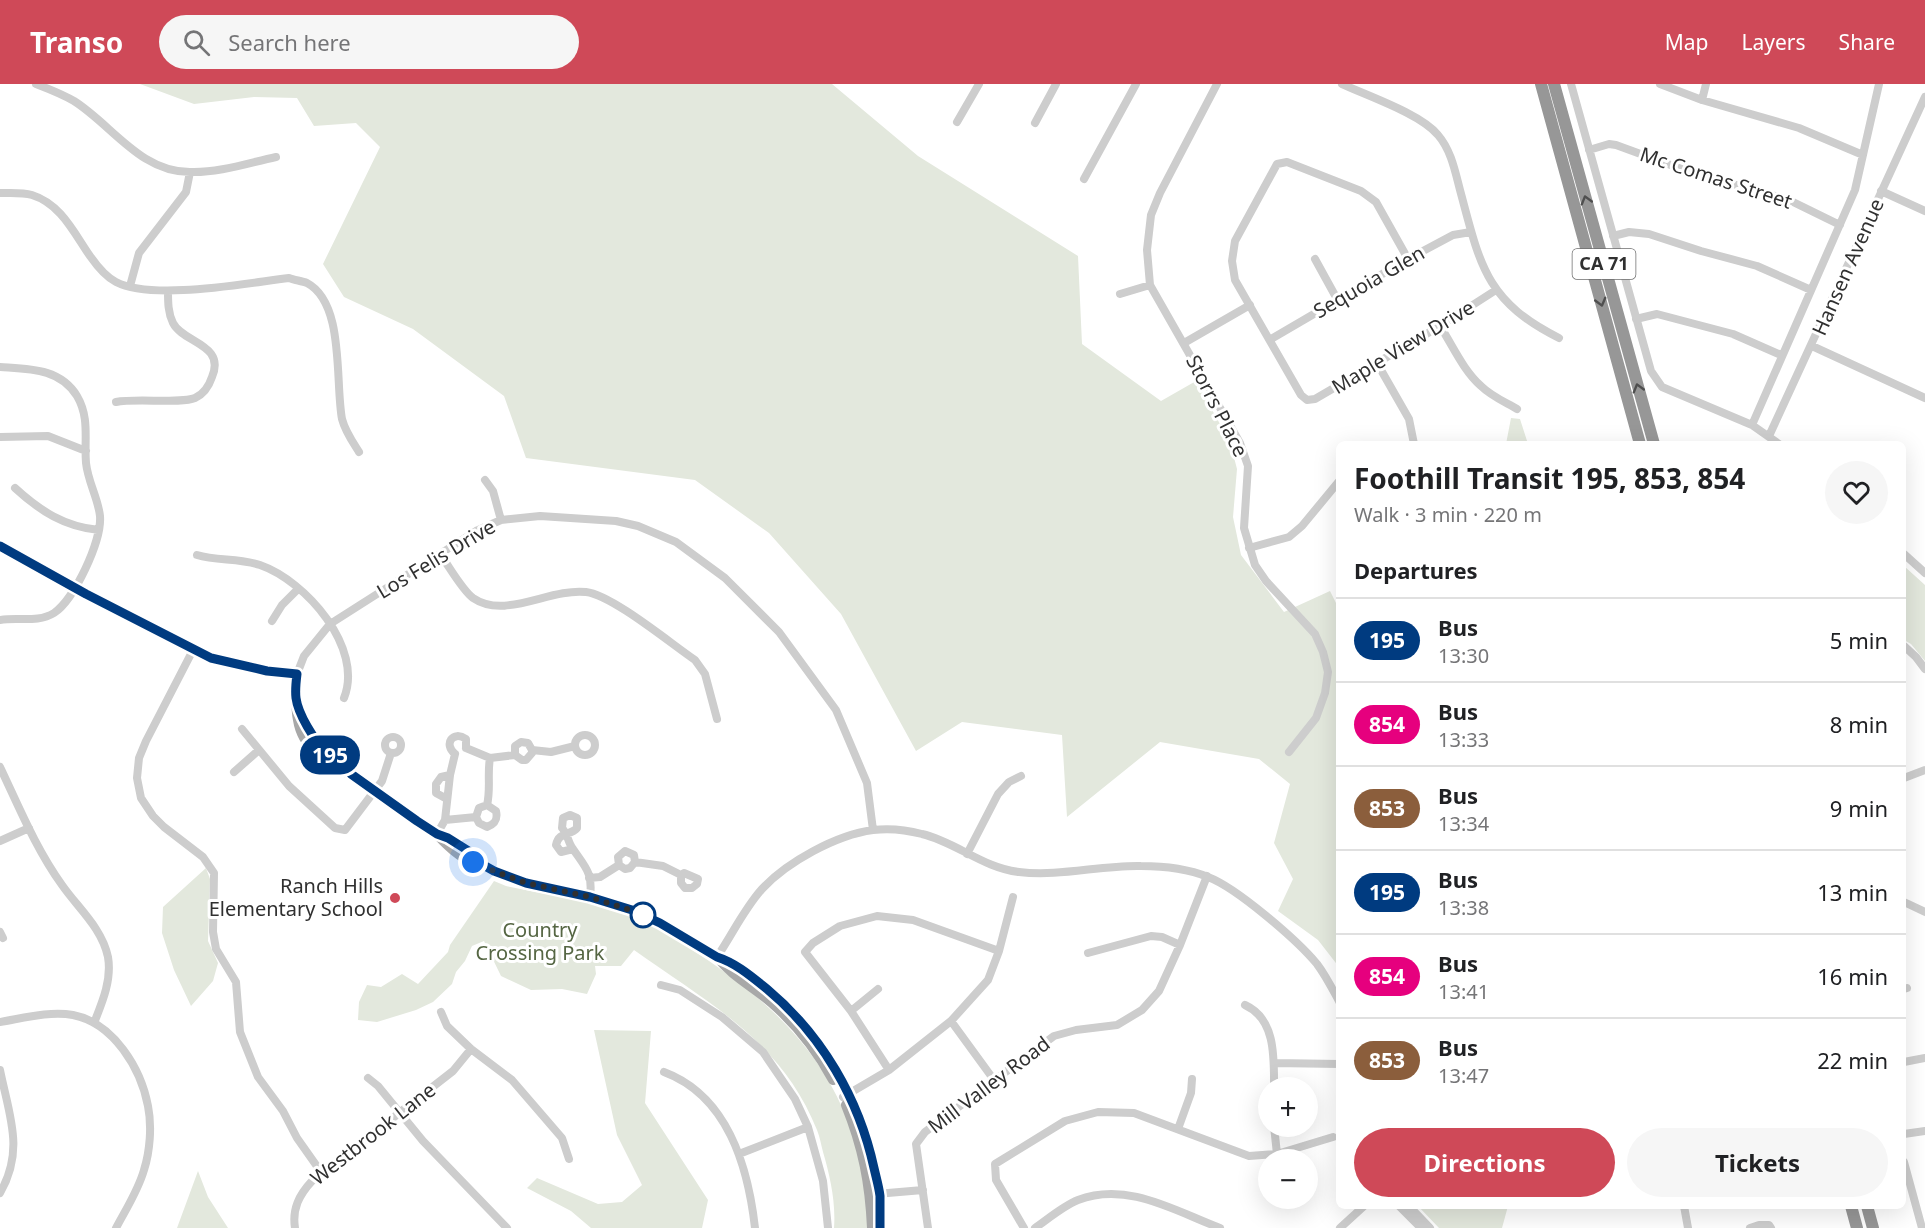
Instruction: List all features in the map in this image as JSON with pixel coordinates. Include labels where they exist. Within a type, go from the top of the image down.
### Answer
[{"type":"highway","name":"CA 71","points":[[1541,84],[1639,441]]},
{"type":"highway","name":"CA 71","points":[[1554,84],[1653,441]]},
{"type":"highway","points":[[1852,1209],[1857,1228]]},
{"type":"highway","points":[[1868,1209],[1873,1228]]},
{"type":"main road","points":[[0,546],[211,658],[235,665],[297,674],[298,710],[315,741],[344,765],[351,774],[375,792],[437,834],[448,838],[475,855],[478,862],[494,871],[526,883],[587,896],[645,915],[717,957],[726,968],[772,1003],[799,1031],[846,1096],[875,1194],[880,1228]]},
{"type":"main road","points":[[872,1228],[875,1194]]},
{"type":"street","points":[[36,84],[75,102],[148,160],[174,171],[223,169],[276,157]]},
{"type":"street","points":[[957,123],[979,84]]},
{"type":"street","points":[[1035,123],[1056,84]]},
{"type":"street","points":[[1084,179],[1136,84]]},
{"type":"street","name":"Storrs Place","points":[[1217,84],[1160,193],[1151,215],[1147,250],[1150,285],[1240,443],[1248,466],[1245,528],[1255,565],[1266,581],[1315,634],[1323,652],[1328,672],[1325,693],[1316,718],[1289,752]]},
{"type":"street","points":[[1342,84],[1421,120],[1438,134],[1450,153],[1484,272],[1497,291],[1524,319],[1559,338]]},
{"type":"street","points":[[1571,84],[1651,372],[1662,387],[1752,425],[1775,441]]},
{"type":"street","points":[[1660,84],[1702,100],[1799,128],[1863,155]]},
{"type":"street","points":[[1702,100],[1706,84]]},
{"type":"street","points":[[1752,425],[1855,190],[1879,84]]},
{"type":"street","name":"Hansen Avenue","points":[[1769,436],[1881,191],[1921,114],[1925,97]]},
{"type":"street","name":"Mc Comas Street","points":[[1589,150],[1609,144],[1616,145],[1687,171],[1789,200],[1840,225]]},
{"type":"street","points":[[1271,339],[1235,280],[1232,261],[1235,241],[1277,164],[1287,162],[1361,191],[1376,202],[1408,259]]},
{"type":"street","points":[[130,286],[139,253],[186,192],[190,172]]},
{"type":"street","points":[[1881,191],[1925,211]]},
{"type":"street","points":[[0,193],[30,194],[49,202],[61,214],[94,261],[117,283],[168,291],[289,279],[307,283],[320,294],[334,325],[342,419],[348,436],[359,452]]},
{"type":"street","name":"Sequoia Glen","points":[[1271,339],[1408,259],[1453,235],[1471,232]]},
{"type":"street","points":[[1613,236],[1629,232],[1649,234],[1758,266],[1810,290]]},
{"type":"street","points":[[1315,259],[1337,299]]},
{"type":"street","points":[[1120,294],[1150,285]]},
{"type":"street","points":[[116,402],[130,399],[194,399],[208,388],[214,374],[213,360],[208,349],[181,334],[173,324],[168,309],[168,291]]},
{"type":"street","name":"Maple View Drive","points":[[1271,339],[1300,395],[1307,400],[1315,399],[1497,291]]},
{"type":"street","points":[[1184,343],[1250,305]]},
{"type":"street","points":[[1636,319],[1657,315],[1668,317],[1734,334],[1781,355]]},
{"type":"street","points":[[1440,326],[1469,374],[1480,386],[1494,397],[1517,409]]},
{"type":"street","points":[[1812,346],[1925,398]]},
{"type":"street","points":[[1377,363],[1409,419],[1413,441]]},
{"type":"street","points":[[0,367],[40,369],[62,380],[77,396],[85,415],[88,476],[100,515],[99,530],[91,555],[69,598],[53,613],[32,619],[0,620]]},
{"type":"street","points":[[0,437],[48,436],[86,452]]},
{"type":"street","points":[[485,480],[493,491],[501,520]]},
{"type":"street","points":[[1249,548],[1289,537],[1302,526],[1336,485]]},
{"type":"street","points":[[15,488],[49,516],[74,526],[99,530]]},
{"type":"street","name":"Los Felis Drive","points":[[297,674],[304,656],[330,624],[476,531],[501,520],[540,516],[638,525],[676,542],[725,578],[779,632],[836,710],[867,783],[873,830]]},
{"type":"street","points":[[440,554],[471,597],[488,605],[506,606],[562,592],[586,592],[605,598],[695,660],[705,674],[717,719]]},
{"type":"street","points":[[197,555],[233,559],[262,566],[276,572],[314,601],[330,624],[343,651],[349,681],[344,698]]},
{"type":"street","points":[[1906,556],[1925,573]]},
{"type":"street","points":[[272,621],[282,605],[298,589]]},
{"type":"street","points":[[1906,648],[1925,669]]},
{"type":"street","points":[[193,650],[139,758],[137,778],[141,798],[153,816],[203,857],[214,873],[213,932],[216,949],[236,982],[240,1032],[258,1077],[283,1111],[297,1138],[321,1172]]},
{"type":"street","points":[[242,729],[289,786],[335,828],[345,830],[382,781],[391,753]]},
{"type":"street","points":[[463,737],[466,739],[466,748],[463,752],[455,754],[450,749],[451,738],[463,737]]},
{"type":"street","points":[[521,742],[528,743],[532,750],[526,760],[518,759],[515,755],[515,746],[521,742]]},
{"type":"street","points":[[532,750],[551,752],[575,746]]},
{"type":"street","points":[[466,748],[490,758],[515,755]]},
{"type":"street","points":[[234,772],[259,750]]},
{"type":"street","points":[[437,834],[445,820],[447,799],[436,793],[436,784],[441,777],[450,775],[455,754]]},
{"type":"street","points":[[487,805],[490,758]]},
{"type":"street","points":[[0,767],[29,828],[62,885],[102,938],[108,958],[108,980],[94,1023]]},
{"type":"street","points":[[1906,777],[1925,770]]},
{"type":"street","points":[[967,854],[998,794],[1009,782],[1022,776]]},
{"type":"street","points":[[476,817],[483,826],[487,827],[494,823],[496,811],[487,805]]},
{"type":"street","points":[[476,817],[479,808],[487,805]]},
{"type":"street","points":[[445,820],[476,817]]},
{"type":"street","points":[[0,841],[29,828]]},
{"type":"street","points":[[717,957],[749,906],[763,889],[801,859],[832,842],[873,830],[900,830],[941,840],[967,854],[1004,869],[1018,872],[1059,873],[1138,866],[1171,867],[1207,876],[1235,892],[1298,944],[1316,963],[1336,996]]},
{"type":"street","points":[[573,849],[565,853],[556,848],[558,839],[566,832],[573,849],[587,868],[590,878]]},
{"type":"street","points":[[619,865],[618,857],[625,851],[634,855],[635,862]]},
{"type":"street","points":[[619,865],[628,868],[635,862],[663,866],[681,875]]},
{"type":"street","points":[[587,896],[587,880],[600,877],[619,865]]},
{"type":"street","name":"Mill Valley Road","points":[[928,1228],[916,1144],[925,1132],[1054,1036],[1076,1030],[1117,1025],[1142,1010],[1159,991],[1207,876]]},
{"type":"street","points":[[846,1096],[890,1070],[951,1021],[988,980],[999,951],[1013,897]]},
{"type":"street","points":[[1906,903],[1925,912]]},
{"type":"street","points":[[890,1070],[851,1011],[805,952],[813,943],[840,926],[877,916],[913,920],[999,951]]},
{"type":"street","points":[[1088,953],[1151,936],[1162,937],[1180,945]]},
{"type":"street","points":[[661,985],[680,990],[722,1017],[763,1052],[795,1098],[808,1127],[824,1181],[828,1228]]},
{"type":"street","points":[[851,1011],[878,989]]},
{"type":"street","points":[[1245,1005],[1260,1014],[1271,1038],[1274,1077]]},
{"type":"street","points":[[441,1012],[447,1026],[471,1049],[512,1080],[562,1138],[568,1159]]},
{"type":"street","points":[[0,1022],[49,1013],[74,1015],[94,1023],[113,1037],[140,1078],[148,1107],[150,1138],[144,1170],[134,1196],[116,1228]]},
{"type":"street","points":[[951,1021],[994,1080]]},
{"type":"street","name":"Westbrook Lane","points":[[295,1228],[295,1209],[298,1199],[321,1172],[453,1071],[471,1049]]},
{"type":"street","points":[[1906,1062],[1925,1058]]},
{"type":"street","points":[[1274,1064],[1336,1064]]},
{"type":"street","points":[[0,1070],[15,1142],[9,1176],[0,1193]]},
{"type":"street","points":[[664,1072],[681,1078],[698,1092],[727,1126],[739,1154],[751,1193],[754,1228]]},
{"type":"street","points":[[368,1078],[378,1086],[423,1141],[507,1228]]},
{"type":"street","points":[[1178,1129],[1191,1093],[1192,1079]]},
{"type":"street","points":[[1024,1228],[996,1180],[995,1164],[1065,1121],[1098,1112],[1134,1113],[1249,1156],[1258,1155]]},
{"type":"street","points":[[739,1154],[808,1127]]},
{"type":"street","points":[[1906,1134],[1925,1131]]},
{"type":"street","points":[[1293,1149],[1333,1137]]},
{"type":"street","points":[[1906,1169],[1922,1228]]},
{"type":"street","points":[[875,1194],[923,1190]]},
{"type":"street","points":[[1035,1228],[1076,1201],[1103,1193],[1135,1195],[1220,1228]]},
{"type":"street","points":[[1340,1228],[1361,1209]]},
{"type":"street","points":[[1402,1209],[1420,1228]]},
{"type":"street","points":[[1412,1209],[1430,1228]]},
{"type":"street","points":[[1685,1209],[1688,1228]]},
{"type":"street","points":[[1750,1228],[1759,1225],[1771,1228]]},
{"type":"green space","points":[[140,84],[832,84],[918,156],[1078,256],[1082,344],[1161,401],[1196,381],[1230,442],[1237,469],[1233,517],[1241,555],[1284,612],[1330,591],[1336,603],[1336,963],[1318,940],[1278,911],[1293,879],[1274,843],[1290,784],[1259,759],[1160,742],[1067,817],[1062,735],[962,722],[916,751],[841,614],[769,533],[695,480],[526,458],[504,396],[413,329],[344,297],[323,264],[380,147],[356,123],[314,126],[297,98],[254,97],[194,104]]},
{"type":"green space","points":[[1511,418],[1520,419],[1527,441],[1507,441]]},
{"type":"green space","points":[[1906,568],[1925,585],[1925,661],[1906,641]]},
{"type":"green space","points":[[206,868],[210,879],[208,941],[218,963],[213,981],[191,1006],[174,970],[162,933],[163,907]]},
{"type":"green space","name":"Country Crossing Park","points":[[494,881],[506,886],[603,906],[639,918],[700,955],[770,1008],[798,1038],[822,1069],[841,1104],[855,1141],[864,1183],[868,1228],[834,1228],[832,1189],[819,1135],[802,1099],[784,1071],[740,1026],[634,950],[621,966],[595,966],[596,974],[587,994],[562,989],[531,990],[501,976],[484,941],[472,946],[465,961],[456,972],[452,984],[433,1002],[416,1010],[377,1022],[358,1020],[359,1002],[367,985],[381,987],[402,974],[418,984],[448,952],[450,945]]},
{"type":"green space","points":[[594,1030],[651,1031],[645,1103],[708,1200],[702,1228],[591,1228],[571,1211],[527,1188],[537,1178],[598,1204],[622,1202],[642,1185],[617,1135]]},
{"type":"green space","points":[[198,1171],[208,1197],[228,1228],[177,1228]]},
{"type":"green space","points":[[1421,1209],[1507,1209],[1502,1228],[1439,1228]]},
{"type":"bus line","name":"195","points":[[0,546],[86,594],[211,658],[267,671],[297,674],[298,710],[315,741],[344,765],[351,774],[417,821],[475,855],[478,862],[494,871],[526,883],[590,897],[645,915],[717,957],[729,961],[756,980],[794,1014],[820,1045],[849,1094],[872,1157],[880,1194],[880,1228]]},
{"type":"place","name":"Ranch Hills Elementary School","points":[[395,898]]},
{"type":"route","points":[[473,862],[478,862],[494,871],[526,883],[590,897],[645,915],[643,915]]}]
